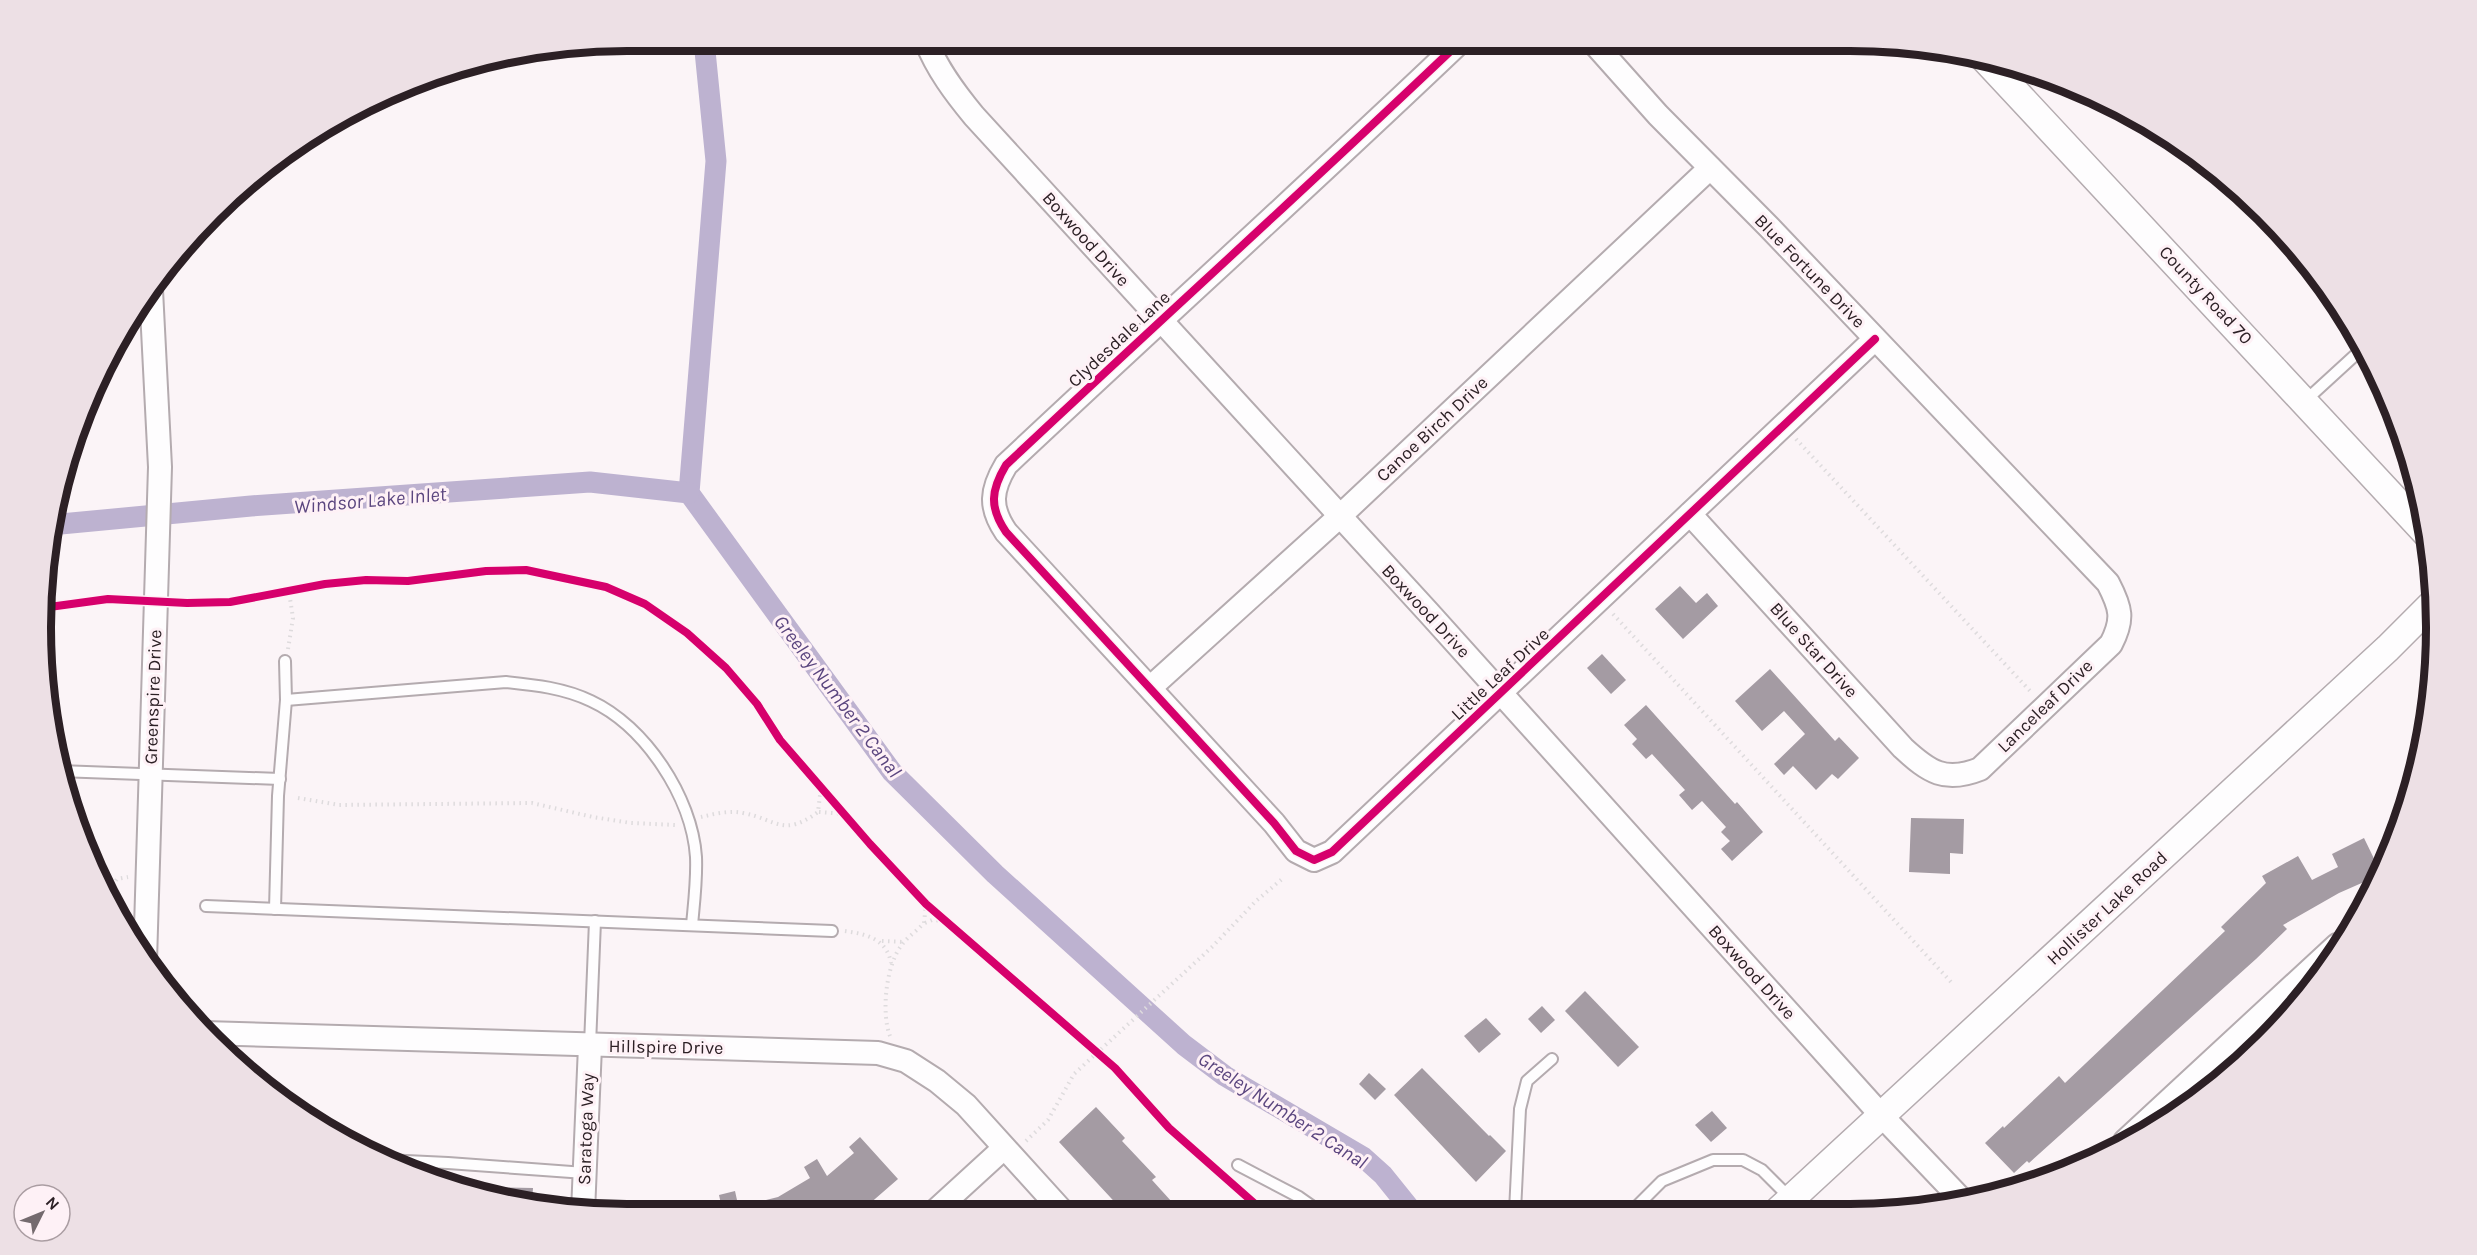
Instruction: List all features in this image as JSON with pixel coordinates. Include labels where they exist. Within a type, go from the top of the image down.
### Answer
[{"type":"street","name":"Boxwood Drive","points":[[930,51],[952,88],[974,116],[1501,693],[1881,1115],[1956,1194]]},
{"type":"street","name":"Clydesdale Lane","points":[[1151,687],[1006,532],[998,519],[994,503],[995,484],[1006,465],[1310,185],[1451,51]]},
{"type":"street","name":"Blue Fortune Drive","points":[[1601,51],[1658,115],[2108,583],[2120,610]]},
{"type":"street","name":"County Road 70","points":[[1995,70],[2416,522]]},
{"type":"street","name":"Canoe Birch Drive","points":[[1151,687],[1339,517],[1710,168]]},
{"type":"street","name":"Greenspire Drive","points":[[146,944],[160,467],[152,302]]},
{"type":"street","name":"Little Leaf Drive","points":[[1151,687],[1275,824],[1296,851],[1314,860],[1332,852],[1875,339]]},
{"type":"street","name":"Blue Star Drive","points":[[1690,514],[1903,748],[1922,765],[1945,775]]},
{"type":"street","name":"Lanceleaf Drive","points":[[1945,775],[1963,776],[1980,769],[2111,644],[2120,626],[2120,610]]},
{"type":"street","name":"Hollister Lake Road","points":[[1785,1204],[2361,673],[2426,610]]},
{"type":"street","points":[[2167,1109],[2214,1073],[2313,970]]},
{"type":"street","name":"Hillspire Drive","points":[[219,1034],[878,1053],[906,1061],[937,1081],[966,1105],[1056,1204]]},
{"type":"street","name":"Saratoga Way","points":[[583,1202],[590,1046]]},
{"type":"street","points":[[942,1204],[1004,1148]]},
{"type":"lane","points":[[2305,401],[2357,354]]},
{"type":"lane","points":[[275,909],[280,779],[286,700],[285,661]]},
{"type":"lane","points":[[286,700],[507,682],[538,685],[591,701],[618,717],[641,739],[659,759],[670,779],[687,821],[696,855],[692,925]]},
{"type":"lane","points":[[70,771],[280,779]]},
{"type":"lane","points":[[206,906],[832,931]]},
{"type":"lane","points":[[590,1046],[595,921]]},
{"type":"lane","points":[[1515,1204],[1520,1109],[1527,1081],[1552,1059]]},
{"type":"lane","points":[[1639,1204],[1662,1181],[1713,1160],[1743,1160],[1762,1170],[1785,1204]]},
{"type":"lane","points":[[410,1161],[585,1173]]},
{"type":"lane","points":[[1238,1165],[1309,1204]]},
{"type":"path","points":[[1796,439],[2031,692]]},
{"type":"path","points":[[277,594],[298,590]]},
{"type":"path","points":[[285,661],[292,618],[289,592]]},
{"type":"path","points":[[1611,612],[1951,982]]},
{"type":"path","points":[[814,779],[829,796]]},
{"type":"path","points":[[818,812],[821,787]]},
{"type":"path","points":[[298,798],[339,805],[518,802],[544,805],[593,818],[674,826],[717,813],[742,812],[769,822],[786,825],[804,821],[818,812],[831,811],[844,814]]},
{"type":"path","points":[[837,805],[851,821]]},
{"type":"path","points":[[112,886],[117,879],[128,877]]},
{"type":"path","points":[[1026,1141],[1048,1120],[1074,1074],[1203,956],[1256,901],[1282,879]]},
{"type":"path","points":[[918,895],[953,927]]},
{"type":"path","points":[[924,923],[926,904]]},
{"type":"path","points":[[891,965],[905,942],[924,923],[932,920],[945,921]]},
{"type":"path","points":[[832,931],[856,933],[880,941],[905,942]]},
{"type":"path","points":[[880,941],[890,954],[891,965],[886,992],[887,1027],[893,1042]]},
{"type":"path","points":[[1089,1045],[1100,1049],[1106,1060]]},
{"type":"building","points":[[1680,586],[1696,603],[1707,593],[1718,606],[1683,639],[1655,609]]},
{"type":"building","points":[[1602,654],[1626,680],[1611,694],[1587,668]]},
{"type":"building","points":[[1770,669],[1835,741],[1839,737],[1859,758],[1838,779],[1832,774],[1816,790],[1793,766],[1784,775],[1774,764],[1805,734],[1784,711],[1762,731],[1735,701]]},
{"type":"building","points":[[1646,705],[1763,832],[1732,861],[1721,849],[1730,841],[1721,832],[1726,827],[1702,801],[1692,810],[1679,795],[1685,790],[1652,754],[1646,759],[1632,744],[1637,739],[1624,725]]},
{"type":"building","points":[[1911,818],[1964,819],[1963,854],[1950,853],[1950,874],[1909,872]]},
{"type":"building","points":[[2364,838],[2376,862],[2365,885],[2364,882],[2339,893],[2283,925],[2287,929],[2256,959],[2029,1163],[2027,1161],[2014,1173],[1985,1143],[2059,1076],[2065,1083],[2225,931],[2221,927],[2266,883],[2262,876],[2298,856],[2312,880],[2338,867],[2332,854]]},
{"type":"building","points":[[1585,991],[1639,1047],[1618,1067],[1565,1011]]},
{"type":"building","points":[[1542,1006],[1555,1020],[1541,1033],[1528,1019]]},
{"type":"building","points":[[1486,1018],[1501,1034],[1479,1053],[1464,1036]]},
{"type":"building","points":[[1422,1068],[1506,1151],[1476,1182],[1394,1095]]},
{"type":"building","points":[[1369,1073],[1386,1089],[1375,1100],[1359,1084]]},
{"type":"building","points":[[1096,1107],[1125,1138],[1122,1141],[1156,1177],[1152,1180],[1174,1204],[1117,1204],[1059,1142]]},
{"type":"building","points":[[1712,1111],[1727,1128],[1711,1142],[1695,1125]]},
{"type":"building","points":[[860,1137],[898,1179],[869,1204],[751,1204],[778,1197],[810,1178],[804,1167],[817,1159],[827,1176],[854,1153],[849,1147]]},
{"type":"building","points":[[491,1187],[533,1188],[533,1196]]},
{"type":"building","points":[[735,1191],[738,1204],[721,1204],[719,1195]]},
{"type":"waterway","name":"Greeley Number 2 Canal","points":[[705,51],[716,161],[689,493],[892,772],[995,874],[1184,1045],[1225,1076],[1363,1157],[1383,1175],[1406,1204]]},
{"type":"waterway","name":"Windsor Lake Inlet","points":[[61,524],[251,506],[590,482],[689,493]]},
{"type":"cycle path","points":[[1450,51],[1006,465],[995,491],[997,514],[1006,532],[1274,823],[1296,851],[1314,860],[1332,852],[1875,339]]},
{"type":"cycle path","points":[[52,607],[108,599],[187,603],[230,602],[325,584],[366,580],[408,581],[486,571],[526,570],[606,587],[645,604],[687,633],[726,668],[757,704],[780,740],[870,844],[926,904],[1115,1068],[1169,1128],[1255,1204]]}]
